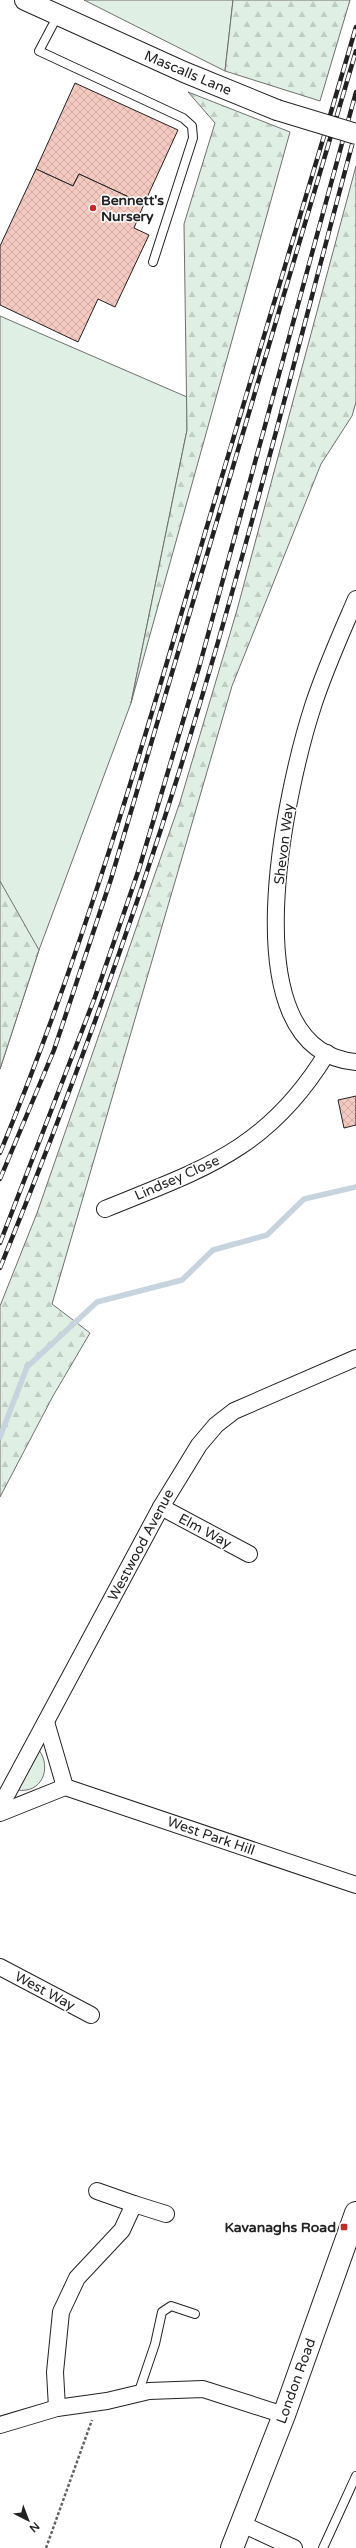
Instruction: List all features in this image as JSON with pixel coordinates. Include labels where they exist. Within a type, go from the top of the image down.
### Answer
[{"type":"main road","name":"London Road","points":[[232,2548],[284,2415],[356,2213]]},
{"type":"street","name":"Mascalls Lane","points":[[25,0],[184,72],[277,110],[356,134]]},
{"type":"street","name":"Shevon Way","points":[[356,599],[313,706],[299,757],[285,823],[275,916],[276,964],[289,1007],[300,1028],[314,1046],[344,1061],[356,1062]]},
{"type":"street","name":"Lindsey Close","points":[[105,1209],[199,1171],[258,1135],[286,1110],[302,1091],[327,1053]]},
{"type":"street","name":"Westwood Avenue","points":[[0,1807],[161,1507],[185,1464],[199,1444],[216,1425],[234,1411],[356,1358]]},
{"type":"street","name":"Elm Way","points":[[161,1507],[249,1554]]},
{"type":"street","points":[[0,1813],[65,1787],[46,1722]]},
{"type":"street","name":"West Park Hill","points":[[65,1787],[356,1885]]},
{"type":"street","name":"West Way","points":[[0,1967],[91,2015]]},
{"type":"street","points":[[97,2191],[166,2214]]},
{"type":"street","points":[[57,2408],[55,2372],[61,2312],[77,2278],[122,2230],[134,2204]]},
{"type":"street","points":[[0,2425],[57,2408],[138,2394],[203,2388],[284,2415]]},
{"type":"street","points":[[242,2524],[294,2548]]},
{"type":"lane","points":[[58,16],[39,51],[183,118],[192,126],[193,138],[153,262]]},
{"type":"lane","points":[[138,2394],[155,2344],[162,2312],[171,2306],[195,2314]]},
{"type":"lane","points":[[323,2548],[356,2476]]},
{"type":"path","points":[[46,2548],[98,2402]]},
{"type":"green space","points":[[84,0],[233,0],[225,71]]},
{"type":"green space","points":[[233,0],[350,0],[320,101],[225,71]]},
{"type":"green space","points":[[188,92],[290,132],[131,703],[187,430],[184,224],[215,123]]},
{"type":"green space","points":[[356,166],[356,402],[352,416],[321,464],[232,686],[52,1304],[90,1333],[53,1396],[0,1497],[0,1306],[37,1213],[180,802],[237,610]]},
{"type":"green space","points":[[0,316],[187,397],[187,430],[131,703],[39,950],[0,1069]]},
{"type":"green space","points":[[0,881],[39,950],[0,1069]]},
{"type":"green space","points":[[39,1750],[45,1764],[42,1778],[33,1788],[17,1790]]},
{"type":"building","points":[[75,83],[178,130],[144,204],[79,174],[73,186],[36,169]]},
{"type":"building","points":[[36,169],[73,186],[79,174],[144,204],[134,228],[149,235],[115,307],[98,299],[78,342],[0,305],[0,246]]},
{"type":"building","points":[[356,1096],[356,1125],[344,1128],[338,1100]]},
{"type":"waterway","points":[[0,1437],[27,1367],[97,1302],[182,1280],[213,1250],[267,1235],[304,1199],[356,1187]]},
{"type":"railway","points":[[0,1153],[58,1001],[111,846],[159,690],[356,27]]},
{"type":"railway","points":[[0,1179],[54,1050],[111,879],[356,51]]},
{"type":"railway","points":[[0,1243],[95,997],[139,869],[200,664],[356,92]]},
{"type":"railway","points":[[0,1268],[73,1082],[161,830],[228,608],[272,449],[356,130]]},
{"type":"place","name":"Bennett's Nursery","points":[[93,208]]},
{"type":"place","name":"Kavanaghs Road","points":[[344,2227]]}]
